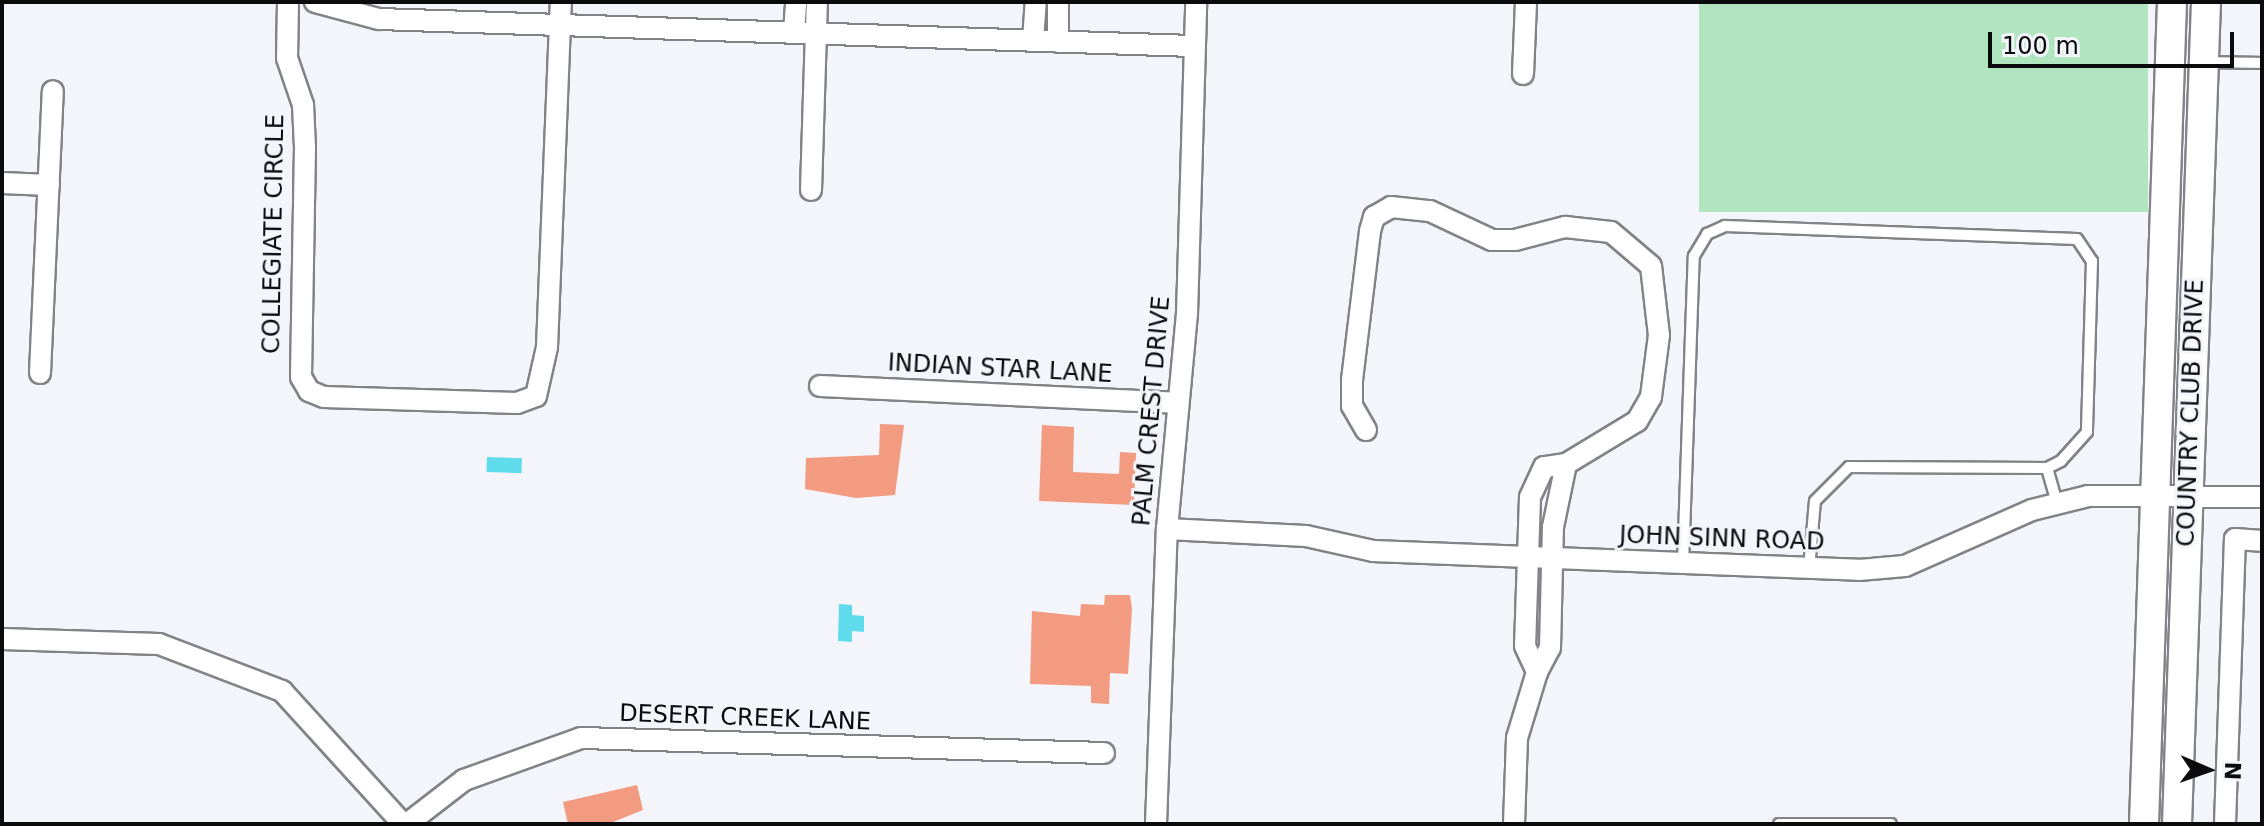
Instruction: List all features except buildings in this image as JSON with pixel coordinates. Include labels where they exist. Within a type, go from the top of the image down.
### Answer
[{"type":"main road","name":"COUNTRY CLUB DRIVE","points":[[2144,824],[2172,2]]},
{"type":"main road","name":"COUNTRY CLUB DRIVE","points":[[2177,824],[2206,2]]},
{"type":"main road","points":[[2170,61],[2185,71],[2200,180]]},
{"type":"street","name":"COLLEGIATE CIRCLE","points":[[288,2],[287,58],[303,105],[305,147],[297,363],[309,391],[346,399],[517,403],[536,396],[547,347],[558,24]]},
{"type":"street","points":[[315,2],[379,19],[1195,46]]},
{"type":"street","points":[[558,24],[561,2]]},
{"type":"street","points":[[794,33],[796,2]]},
{"type":"street","points":[[811,190],[817,2]]},
{"type":"street","points":[[1033,41],[1036,2]]},
{"type":"street","points":[[1058,2],[1058,42]]},
{"type":"street","name":"PALM CREST DRIVE","points":[[1156,824],[1167,529],[1187,314],[1196,2]]},
{"type":"street","points":[[1523,74],[1526,2]]},
{"type":"street","points":[[40,373],[53,91]]},
{"type":"street","points":[[2,183],[49,185]]},
{"type":"street","points":[[1366,430],[1352,406],[1352,380],[1374,217],[1405,205],[1492,240],[1515,240],[1565,227],[1611,232],[1651,266],[1658,365],[1651,397],[1637,421],[1566,464],[1544,467],[1530,499],[1525,646],[1537,672]]},
{"type":"street","name":"INDIAN STAR LANE","points":[[820,386],[1177,403]]},
{"type":"street","points":[[1514,824],[1517,738],[1537,672],[1550,648],[1553,559],[1566,464]]},
{"type":"street","name":"JOHN SINN ROAD","points":[[1167,529],[1306,536],[1373,551],[1809,569],[1905,566],[2057,504],[2088,496],[2187,494],[2262,497]]},
{"type":"street","points":[[2225,824],[2235,539],[2262,541]]},
{"type":"street","points":[[2,639],[159,644],[282,691],[405,824]]},
{"type":"street","name":"DESERT CREEK LANE","points":[[405,824],[464,780],[581,738],[1104,753]]},
{"type":"lane","points":[[2204,62],[2262,63]]},
{"type":"lane","points":[[1683,564],[1694,256],[1707,234],[1725,226],[2077,239],[2092,261],[2087,432],[2061,461],[2047,468],[1849,467],[1815,501],[1809,569]]},
{"type":"lane","points":[[2047,468],[2057,504]]},
{"type":"lane","points":[[1530,499],[1558,505]]},
{"type":"lane","points":[[1526,628],[1551,628]]},
{"type":"lane","points":[[1779,824],[1891,824]]},
{"type":"green space","points":[[1699,2],[2148,2],[2148,212],[1699,212]]},
{"type":"water","points":[[487,457],[522,458],[521,473],[486,472]]},
{"type":"water","points":[[839,604],[852,605],[852,615],[864,616],[864,632],[852,631],[852,642],[838,641]]}]
